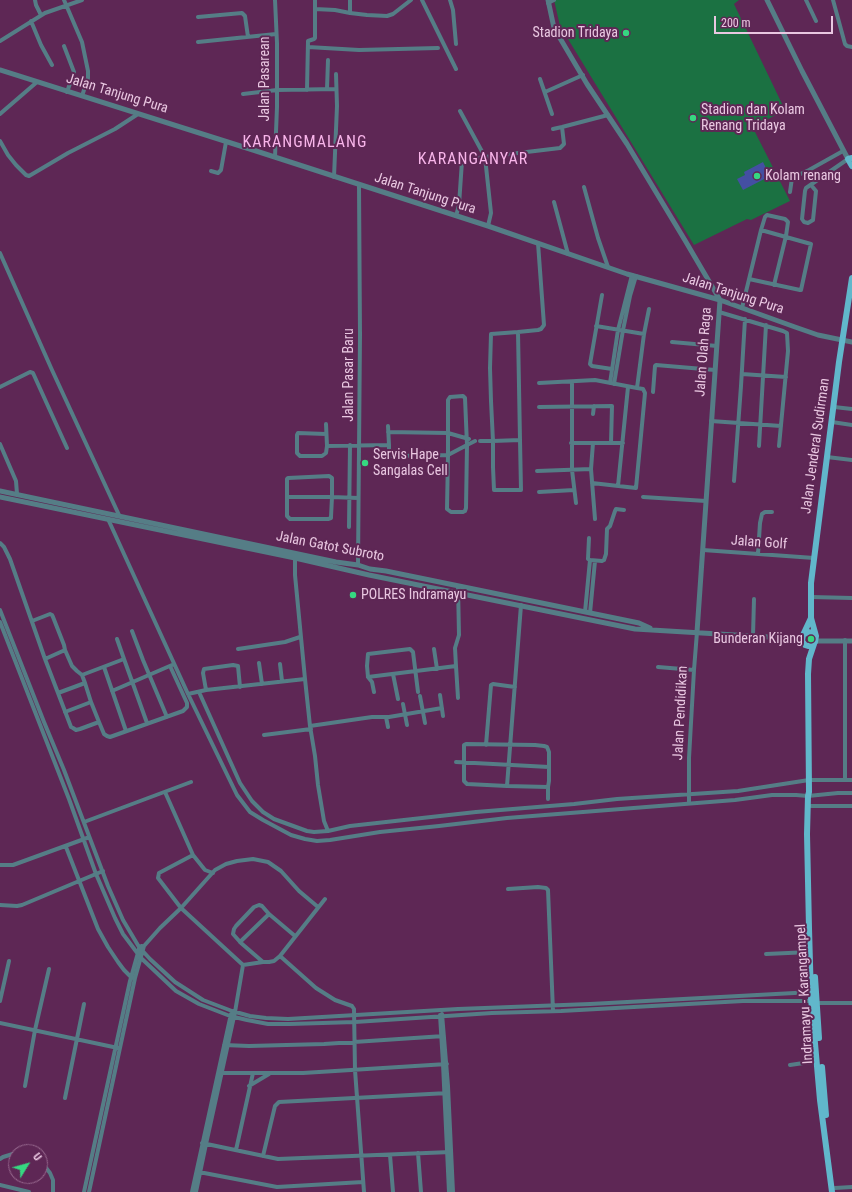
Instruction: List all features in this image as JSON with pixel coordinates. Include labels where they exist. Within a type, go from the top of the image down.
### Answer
[{"type":"main road","points":[[850,159],[852,166]]},
{"type":"main road","name":"Jalan Jenderal Sudirman","points":[[811,618],[814,558],[842,340],[852,278]]},
{"type":"main road","points":[[809,659],[803,639],[811,618]]},
{"type":"main road","points":[[809,659],[815,640],[811,618]]},
{"type":"main road","points":[[810,632],[813,633],[815,640],[811,646],[808,646],[803,639],[806,633],[810,632]]},
{"type":"main road","name":"Indramayu - Karangampel","points":[[809,659],[809,795],[807,866],[810,952],[813,997],[834,1191]]},
{"type":"main road","name":"Indramayu - Karangampel","points":[[809,795],[811,806],[813,997]]},
{"type":"main road","points":[[813,997],[820,1100],[834,1191]]},
{"type":"street","points":[[35,0],[40,15]]},
{"type":"street","points":[[64,0],[82,42],[88,71],[88,78],[82,96]]},
{"type":"street","points":[[0,41],[40,15],[82,0]]},
{"type":"street","name":"Jalan Pasarean","points":[[275,0],[277,90],[275,157]]},
{"type":"street","points":[[308,90],[308,41],[315,38],[315,0]]},
{"type":"street","points":[[350,0],[350,13]]},
{"type":"street","points":[[403,0],[406,4]]},
{"type":"street","points":[[315,9],[387,16],[393,14],[411,0]]},
{"type":"street","points":[[422,0],[456,69]]},
{"type":"street","points":[[450,0],[456,44]]},
{"type":"street","points":[[548,1],[554,0]]},
{"type":"street","points":[[806,0],[816,22]]},
{"type":"street","points":[[833,0],[845,43],[847,46],[852,47]]},
{"type":"street","name":"Jalan Olah Raga","points":[[548,1],[554,28],[587,84],[608,114],[720,300],[697,632]]},
{"type":"street","points":[[769,1],[802,71],[843,151],[850,159],[806,188],[802,219],[804,222],[808,223],[813,220],[816,191],[811,185]]},
{"type":"street","points":[[198,17],[242,13],[245,16],[248,37]]},
{"type":"street","points":[[31,21],[41,45],[52,65]]},
{"type":"street","points":[[198,42],[276,34]]},
{"type":"street","points":[[64,46],[74,72],[67,92]]},
{"type":"street","points":[[308,47],[359,50],[438,48]]},
{"type":"street","points":[[327,90],[328,60]]},
{"type":"street","name":"Jalan Tanjung Pura","points":[[0,70],[488,226],[608,267],[720,300],[795,328],[818,335],[852,342]]},
{"type":"street","points":[[334,177],[336,74]]},
{"type":"street","points":[[545,92],[583,75]]},
{"type":"street","points":[[540,79],[552,114]]},
{"type":"street","points":[[0,114],[37,82]]},
{"type":"street","points":[[243,94],[277,90],[336,89]]},
{"type":"street","points":[[460,111],[486,157],[491,213],[488,226]]},
{"type":"street","points":[[0,141],[16,165],[29,176],[68,153],[115,129],[138,114]]},
{"type":"street","points":[[553,129],[608,114]]},
{"type":"street","points":[[456,216],[459,205],[462,161],[560,148],[564,144],[562,127]]},
{"type":"street","points":[[211,171],[218,173],[222,170],[226,142]]},
{"type":"street","points":[[790,192],[792,178],[843,151]]},
{"type":"street","name":"Jalan Pasar Baru","points":[[358,565],[360,446],[359,185]]},
{"type":"street","points":[[584,187],[598,238],[608,267]]},
{"type":"street","points":[[554,202],[568,254]]},
{"type":"street","points":[[742,308],[761,230],[767,215],[785,219],[788,222],[774,285]]},
{"type":"street","points":[[749,279],[801,290],[811,244],[761,230]]},
{"type":"street","points":[[518,332],[521,490],[494,490],[490,368],[491,334],[538,330],[544,325],[538,243]]},
{"type":"street","points":[[0,253],[118,515]]},
{"type":"street","points":[[612,384],[612,369],[634,275]]},
{"type":"street","points":[[602,295],[590,364],[592,366],[612,369]]},
{"type":"street","points":[[637,388],[649,309]]},
{"type":"street","points":[[719,312],[783,330],[786,333],[788,351],[779,446]]},
{"type":"street","points":[[734,481],[745,319]]},
{"type":"street","points":[[759,446],[766,325]]},
{"type":"street","points":[[596,326],[644,334]]},
{"type":"street","points":[[612,384],[621,330]]},
{"type":"street","points":[[672,342],[717,346]]},
{"type":"street","points":[[653,392],[656,365],[715,370]]},
{"type":"street","points":[[0,387],[30,372],[33,373],[67,448]]},
{"type":"street","points":[[742,374],[786,377]]},
{"type":"street","points":[[539,383],[595,380],[643,389],[645,393],[636,488],[592,482]]},
{"type":"street","points":[[572,382],[571,443],[572,470],[576,504]]},
{"type":"street","points":[[618,486],[628,387]]},
{"type":"street","points":[[450,397],[465,397],[467,438],[466,508],[465,511],[462,512],[451,512],[447,509],[450,397]]},
{"type":"street","points":[[593,414],[594,406]]},
{"type":"street","points":[[539,407],[612,406],[611,443]]},
{"type":"street","points":[[834,407],[852,409]]},
{"type":"street","points":[[712,421],[781,426]]},
{"type":"street","points":[[832,422],[852,425]]},
{"type":"street","points":[[326,424],[327,446],[326,453],[322,456],[300,456],[296,453],[298,434],[326,434]]},
{"type":"street","points":[[388,426],[388,432],[389,445],[389,454],[391,456],[448,455],[475,441],[448,433],[388,432]]},
{"type":"street","points":[[480,441],[520,440]]},
{"type":"street","points":[[571,443],[623,443]]},
{"type":"street","points":[[593,443],[592,482],[595,519]]},
{"type":"street","points":[[0,444],[16,481],[17,494]]},
{"type":"street","points":[[349,527],[350,445]]},
{"type":"street","points":[[327,446],[389,445]]},
{"type":"street","points":[[827,457],[852,460]]},
{"type":"street","points":[[537,471],[592,469]]},
{"type":"street","points":[[329,476],[332,479],[332,497],[330,518],[305,519],[288,518],[287,516],[288,478],[329,476]]},
{"type":"street","points":[[539,492],[574,490]]},
{"type":"street","name":"Jalan Gatot Subroto","points":[[0,491],[336,562],[358,565],[370,569],[639,623],[654,630]]},
{"type":"street","name":"Jalan Gatot Subroto","points":[[0,497],[295,558],[369,575],[635,629],[803,639]]},
{"type":"street","points":[[287,497],[358,498]]},
{"type":"street","points":[[643,497],[706,501]]},
{"type":"street","points":[[589,538],[588,558],[593,561],[602,561],[605,558],[607,529],[610,526],[614,511],[616,509],[624,510]]},
{"type":"street","points":[[758,554],[762,514],[765,512],[772,512]]},
{"type":"street","points":[[32,621],[50,614],[52,615],[65,650],[75,669],[82,674],[99,722],[107,736],[112,736],[186,709],[187,705],[172,665],[108,520]]},
{"type":"street","points":[[0,543],[4,547],[10,559],[45,659],[71,727],[74,729],[80,729],[99,722]]},
{"type":"street","name":"Jalan Golf","points":[[703,550],[814,558]]},
{"type":"street","points":[[295,558],[300,637],[305,679],[324,820],[328,830]]},
{"type":"street","points":[[588,613],[593,561]]},
{"type":"street","points":[[458,586],[459,635],[455,648],[458,698]]},
{"type":"street","points":[[811,597],[852,598]]},
{"type":"street","points":[[753,636],[754,599]]},
{"type":"street","points":[[507,786],[521,605]]},
{"type":"street","points":[[0,610],[123,920],[142,948],[164,973],[186,990],[204,1000],[250,1016],[288,1019],[572,1004],[813,997],[852,1003]]},
{"type":"street","points":[[0,622],[69,799],[96,874],[123,934],[139,956],[155,973],[176,991],[199,1004],[232,1017],[268,1024],[355,1022],[441,1015],[553,1011],[813,997]]},
{"type":"street","points":[[132,631],[167,717]]},
{"type":"street","name":"Jalan Pendidikan","points":[[689,799],[689,758],[697,632]]},
{"type":"street","points":[[238,649],[285,642],[300,637]]},
{"type":"street","points":[[117,639],[147,723]]},
{"type":"street","points":[[815,640],[852,641]]},
{"type":"street","points":[[845,640],[845,780]]},
{"type":"street","points":[[374,692],[372,682],[368,677],[368,655],[410,649],[412,651],[425,723]]},
{"type":"street","points":[[434,649],[437,668]]},
{"type":"street","points":[[45,659],[65,650]]},
{"type":"street","points":[[82,674],[124,659]]},
{"type":"street","points":[[259,663],[262,684]]},
{"type":"street","points":[[280,664],[282,681]]},
{"type":"street","points":[[112,691],[172,665]]},
{"type":"street","points":[[172,665],[189,694],[237,795],[244,805],[256,816],[290,835],[305,839],[317,841],[517,816],[689,799],[809,781],[852,780]]},
{"type":"street","points":[[206,690],[203,673],[204,669],[233,665],[238,666],[240,687]]},
{"type":"street","points":[[368,677],[456,666]]},
{"type":"street","points":[[104,667],[126,731]]},
{"type":"street","points":[[658,667],[694,670]]},
{"type":"street","points":[[394,674],[398,699]]},
{"type":"street","points":[[189,694],[206,690],[305,679]]},
{"type":"street","points":[[58,693],[85,683]]},
{"type":"street","points":[[486,745],[491,685],[515,687]]},
{"type":"street","points":[[198,692],[240,783],[252,801],[263,812],[274,819],[307,831],[314,832],[381,822],[617,799],[689,799],[852,793]]},
{"type":"street","points":[[440,695],[443,716]]},
{"type":"street","points":[[66,712],[91,702]]},
{"type":"street","points":[[403,704],[407,725]]},
{"type":"street","points":[[264,735],[372,717],[386,717],[442,708]]},
{"type":"street","points":[[386,717],[388,727]]},
{"type":"street","points":[[548,787],[467,784],[464,781],[463,746],[464,744],[535,745],[546,747],[549,752],[548,799]]},
{"type":"street","points":[[456,762],[549,767]]},
{"type":"street","points":[[84,822],[191,782]]},
{"type":"street","points":[[165,792],[193,856],[205,870],[213,873]]},
{"type":"street","points":[[69,799],[74,798]]},
{"type":"street","points":[[811,806],[852,806]]},
{"type":"street","points":[[516,809],[517,816]]},
{"type":"street","points":[[0,865],[13,866],[90,838]]},
{"type":"street","points":[[66,847],[98,929],[124,970],[133,978]]},
{"type":"street","points":[[193,856],[159,873],[158,878],[181,908],[243,966]]},
{"type":"street","points":[[88,1192],[133,978],[142,948],[213,873],[220,867],[237,861],[253,860],[268,862],[274,865],[299,891],[318,907]]},
{"type":"street","points":[[0,905],[22,905],[103,871]]},
{"type":"street","points":[[508,889],[538,887],[546,888],[548,890],[553,1011]]},
{"type":"street","points":[[243,966],[263,962],[272,962],[280,956],[325,899]]},
{"type":"street","points":[[263,962],[240,942],[234,934],[234,929],[254,907],[260,905],[295,936]]},
{"type":"street","points":[[240,942],[269,914]]},
{"type":"street","points":[[766,954],[810,952]]},
{"type":"street","points":[[280,956],[316,988],[335,1000],[352,1006],[354,1009],[355,1070],[364,1192]]},
{"type":"street","points":[[0,1001],[9,961]]},
{"type":"street","points":[[196,1192],[204,1143],[243,966]]},
{"type":"street","points":[[25,1086],[35,1030],[49,969]]},
{"type":"street","points":[[65,1098],[84,1004]]},
{"type":"street","points":[[572,1004],[573,1010]]},
{"type":"street","points":[[440,1010],[445,1064],[448,1192]]},
{"type":"street","points":[[0,1023],[118,1048]]},
{"type":"street","points":[[226,1046],[324,1044],[443,1036]]},
{"type":"street","points":[[204,1143],[222,1073],[226,1046]]},
{"type":"street","points":[[84,1192],[118,1048]]},
{"type":"street","points":[[790,1065],[817,1060]]},
{"type":"street","points":[[222,1073],[355,1070],[445,1064]]},
{"type":"street","points":[[236,1150],[253,1073]]},
{"type":"street","points":[[249,1086],[271,1073]]},
{"type":"street","points":[[263,1156],[275,1106],[279,1102],[358,1099],[446,1093]]},
{"type":"street","points":[[446,1093],[452,1152],[453,1192]]},
{"type":"street","points":[[204,1143],[278,1159],[452,1152]]},
{"type":"street","points":[[418,1153],[420,1192]]},
{"type":"street","points":[[390,1155],[393,1192]]},
{"type":"street","points":[[48,1170],[53,1180],[53,1192]]},
{"type":"street","points":[[199,1172],[277,1187],[363,1182]]},
{"type":"street","points":[[192,1192],[199,1172]]},
{"type":"street","points":[[0,1185],[29,1192]]},
{"type":"street","points":[[834,1191],[852,1187]]},
{"type":"green space","name":"Stadion dan Kolam Renang Tridaya","points":[[554,0],[739,0],[734,4],[785,110],[755,126],[754,130],[790,201],[751,220],[747,219],[694,245],[560,26]]},
{"type":"water","name":"Kolam renang","points":[[763,162],[770,176],[743,190],[737,179],[745,175],[744,172]]},
{"type":"place","name":"Stadion Tridaya","points":[[626,33]]},
{"type":"place","name":"Stadion dan Kolam Renang Tridaya","points":[[693,118]]},
{"type":"place","name":"Kolam renang","points":[[757,176]]},
{"type":"place","name":"Servis Hape Sangalas Cell","points":[[365,463]]},
{"type":"place","name":"POLRES Indramayu","points":[[353,595]]},
{"type":"place","name":"Bunderan Kijang","points":[[811,639]]},
{"type":"district","name":"KARANGMALANG","points":[[305,143]]},
{"type":"district","name":"KARANGANYAR","points":[[473,160]]}]
